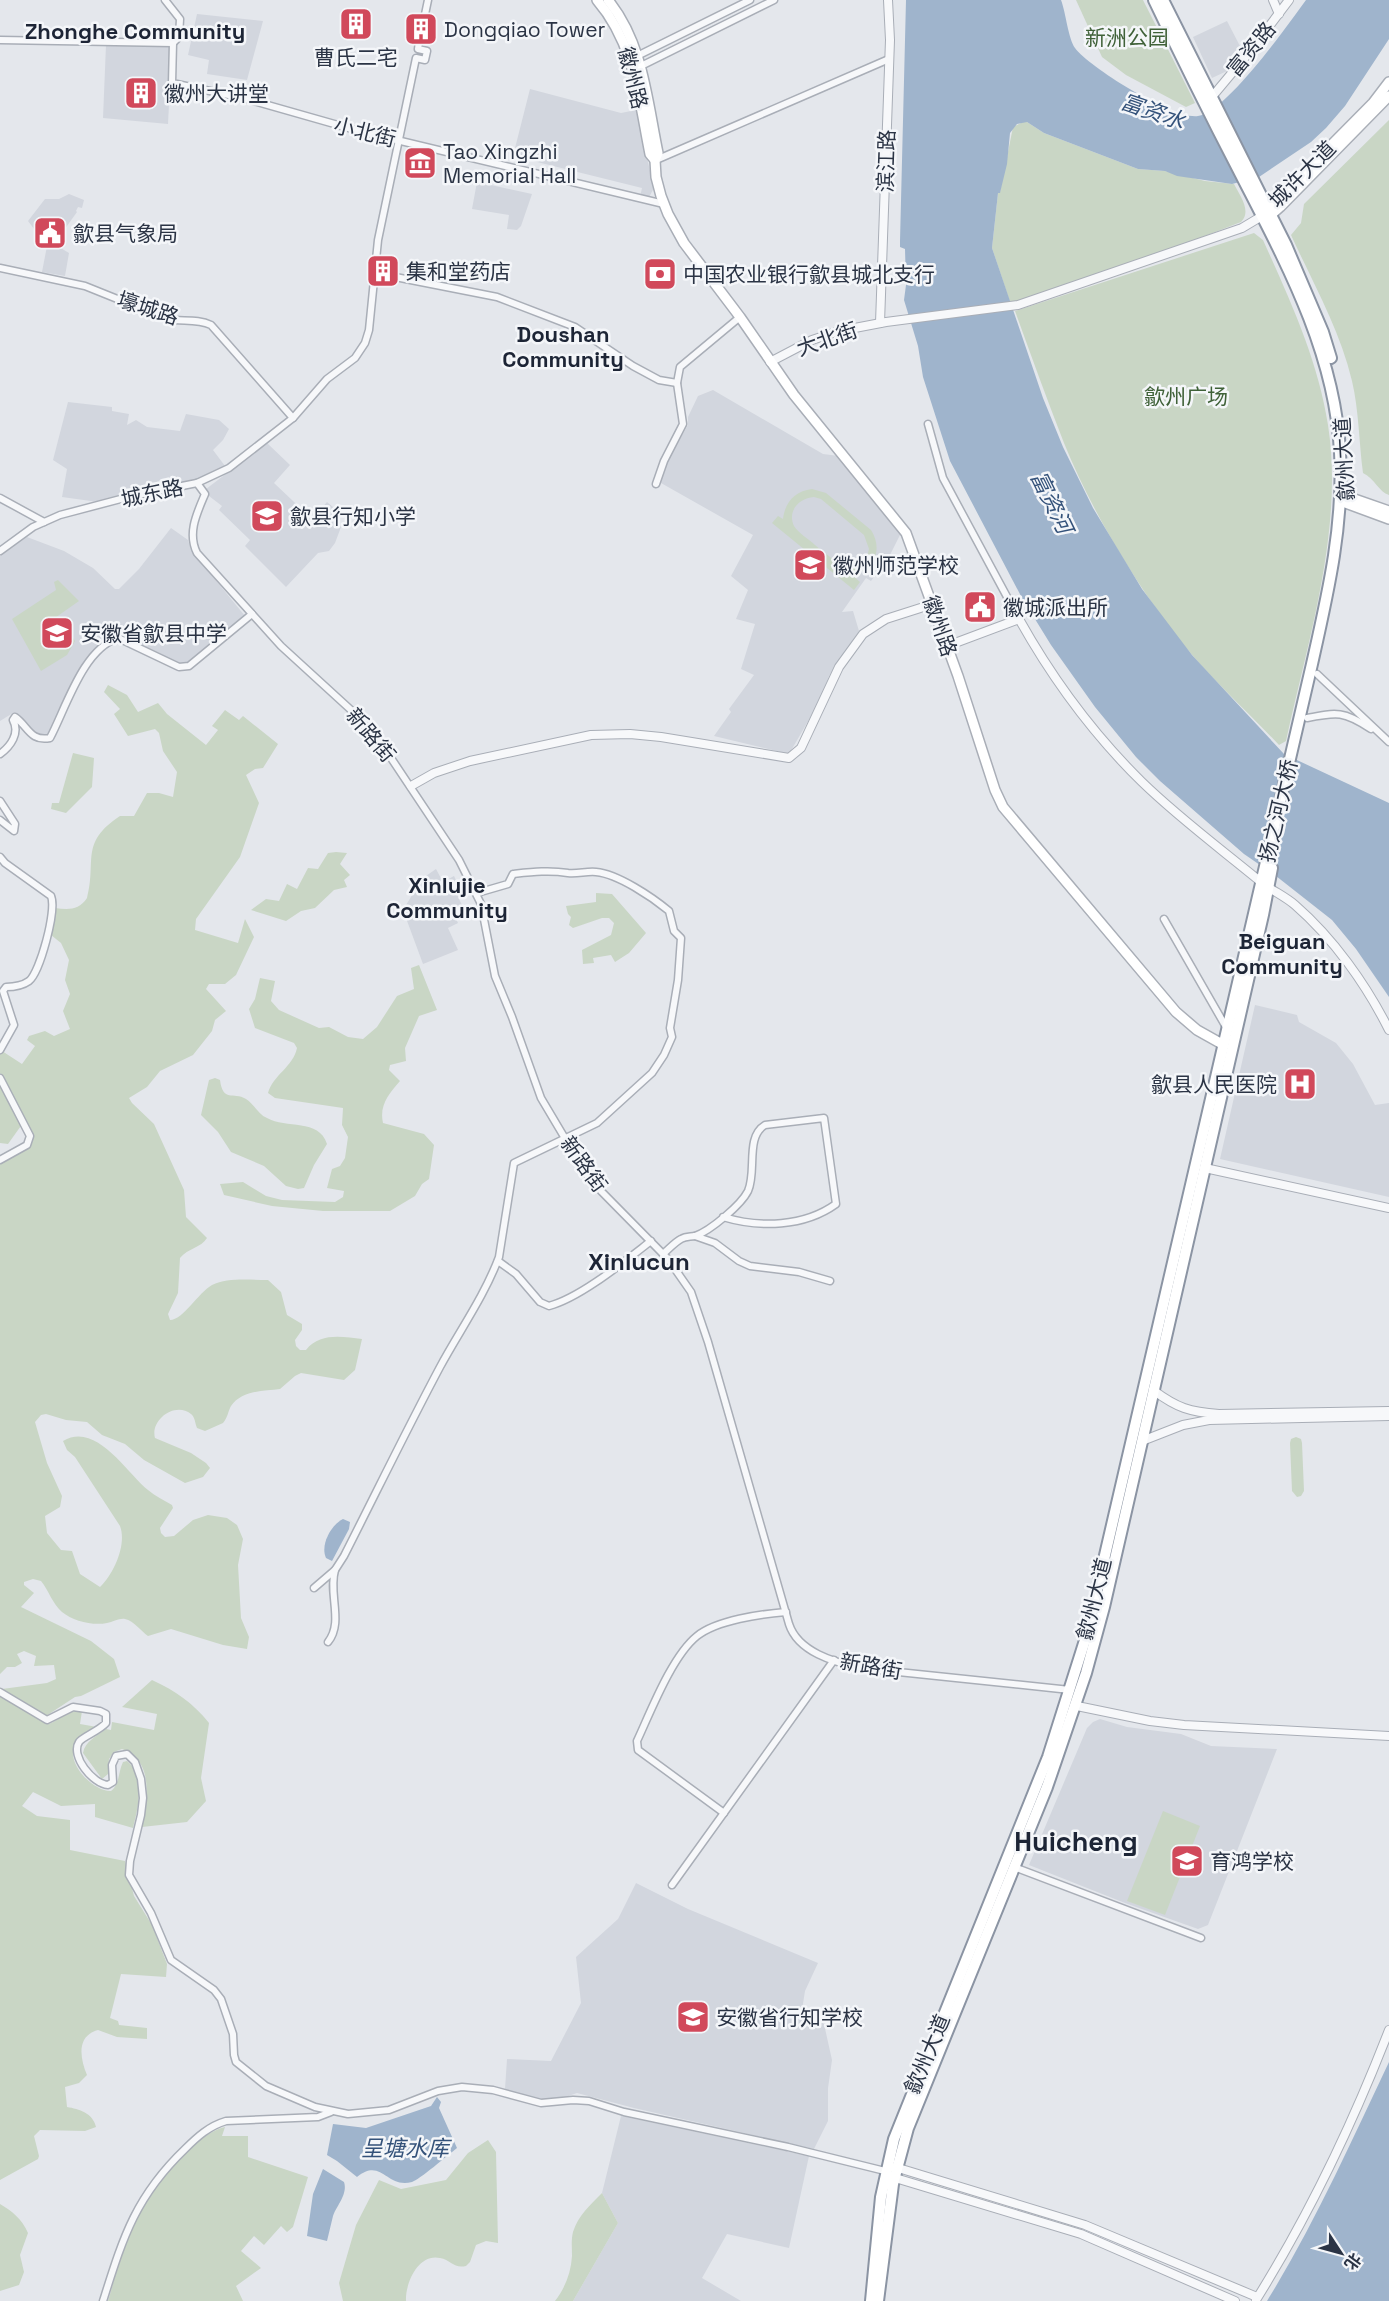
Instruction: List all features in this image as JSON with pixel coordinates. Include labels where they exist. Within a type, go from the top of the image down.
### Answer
[{"type":"highway","points":[[1154,0],[1210,103]]},
{"type":"highway","points":[[1163,0],[1210,103]]},
{"type":"highway","name":"歙州大道","points":[[1210,103],[1267,213],[1299,293],[1324,361],[1337,423],[1344,499],[1339,577],[1307,718],[1297,746]]},
{"type":"highway","name":"歙州大道","points":[[1297,746],[1332,575],[1344,499]]},
{"type":"highway","name":"扬之河大桥","points":[[1265,881],[1297,746]]},
{"type":"highway","name":"歙州大道","points":[[871,2301],[872,2272],[903,2111],[1038,1784],[1071,1690],[1094,1604],[1226,1027],[1265,881]]},
{"type":"highway","name":"歙州大道","points":[[878,2301],[890,2171],[1051,1778],[1077,1706],[1098,1629],[1204,1168],[1265,881]]},
{"type":"main road","name":"徽州路","points":[[597,0],[620,30],[634,58]]},
{"type":"main road","name":"徽州路","points":[[608,0],[627,27],[658,153],[656,177],[672,222],[692,254],[740,317],[794,395],[902,527],[911,543],[933,604],[995,790],[1008,814],[1176,1012],[1197,1030],[1222,1044]]},
{"type":"main road","name":"城许大道","points":[[1267,213],[1373,103],[1389,82]]},
{"type":"main road","name":"城许大道","points":[[1267,213],[1389,96]]},
{"type":"main road","points":[[1344,499],[1389,511]]},
{"type":"main road","points":[[1344,499],[1389,519]]},
{"type":"street","points":[[0,40],[173,43],[178,37],[180,19],[165,0]]},
{"type":"street","points":[[423,24],[428,0]]},
{"type":"street","points":[[634,58],[750,0]]},
{"type":"street","points":[[637,68],[774,0]]},
{"type":"street","name":"滨江路","points":[[883,322],[889,59],[888,0]]},
{"type":"street","points":[[1273,0],[1279,14]]},
{"type":"street","name":"富资路","points":[[1210,103],[1289,0]]},
{"type":"street","name":"城东路","points":[[0,551],[44,522],[60,515],[132,496],[197,483],[239,462],[293,418],[320,386],[356,358],[369,330],[378,240],[416,58],[425,60],[426,56],[426,51],[417,50],[420,35]]},
{"type":"street","name":"小北街","points":[[173,43],[172,83],[243,99],[359,131],[664,204]]},
{"type":"street","points":[[656,160],[889,59]]},
{"type":"street","name":"大北街","points":[[770,362],[828,334],[883,322],[1018,305],[1242,228],[1267,213]]},
{"type":"street","name":"壕城路","points":[[0,268],[85,286],[167,319],[201,321],[211,325],[293,418]]},
{"type":"street","points":[[375,273],[512,302],[575,327],[633,366],[659,380],[677,383]]},
{"type":"street","points":[[656,484],[664,461],[683,424],[677,383],[679,371],[684,362],[740,317]]},
{"type":"street","points":[[928,424],[943,478],[1019,619],[1071,698],[1121,760],[1154,794],[1294,903],[1318,927],[1361,982],[1389,1030]]},
{"type":"street","name":"新路街","points":[[197,483],[205,494],[197,511],[192,534],[195,549],[281,646],[351,710],[387,752],[411,786],[450,845],[477,893],[485,920],[495,976],[541,1098],[594,1183],[663,1254],[687,1285],[708,1342],[791,1629],[800,1643],[834,1660],[860,1668],[1013,1682],[1071,1690]]},
{"type":"street","points":[[0,498],[44,522]]},
{"type":"street","points":[[411,786],[434,773],[470,760],[591,735],[622,734],[661,737],[789,758],[801,748],[839,667],[863,634],[886,619],[933,604]]},
{"type":"street","points":[[0,754],[10,745],[16,732],[13,720],[15,717],[27,732],[41,739],[50,738],[77,682],[96,653],[112,640],[121,639],[179,667],[185,667],[252,614]]},
{"type":"street","points":[[947,646],[1019,619]]},
{"type":"street","points":[[1317,674],[1388,740]]},
{"type":"street","points":[[1307,718],[1332,713],[1345,714],[1388,740]]},
{"type":"street","points":[[0,801],[15,824],[14,831],[0,820]]},
{"type":"street","points":[[0,857],[51,896],[54,903],[48,937],[34,974],[26,983],[6,987],[3,991],[14,1024],[0,1050]]},
{"type":"street","points":[[328,1642],[336,1627],[333,1584],[335,1570],[444,1359],[474,1311],[498,1261],[514,1163],[597,1123],[652,1073],[664,1055],[672,1036],[670,1028],[678,980],[681,938],[674,931],[666,909],[634,885],[597,872],[569,873],[544,870],[513,874],[508,884],[477,893]]},
{"type":"street","points":[[1164,919],[1226,1027]]},
{"type":"street","points":[[0,1078],[30,1134],[27,1145],[0,1160]]},
{"type":"street","points":[[663,1254],[681,1239],[695,1236],[710,1228],[723,1217],[737,1206],[748,1190],[755,1137],[760,1128],[765,1125],[824,1118],[836,1204],[816,1216],[793,1222],[754,1223],[723,1217]]},
{"type":"street","points":[[1204,1168],[1389,1208]]},
{"type":"street","points":[[695,1236],[716,1243],[739,1261],[750,1266],[799,1272],[830,1281]]},
{"type":"street","points":[[498,1261],[516,1274],[540,1302],[549,1306],[568,1298],[598,1279],[651,1241]]},
{"type":"street","points":[[1154,1390],[1173,1404],[1193,1412],[1219,1414],[1389,1411]]},
{"type":"street","points":[[1142,1441],[1183,1425],[1209,1420],[1389,1416]]},
{"type":"street","points":[[314,1588],[335,1570]]},
{"type":"street","points":[[724,1813],[639,1750],[637,1741],[666,1677],[695,1638],[731,1622],[786,1612]]},
{"type":"street","points":[[672,1885],[834,1660]]},
{"type":"street","points":[[0,1692],[47,1720],[73,1707],[106,1714],[106,1723],[81,1740],[77,1752],[90,1776],[103,1785],[113,1782],[112,1765],[116,1756],[127,1754],[135,1762],[141,1779],[143,1802],[129,1875],[151,1913],[167,1954],[175,1964],[214,1990],[220,1997],[233,2034],[234,2058],[239,2067],[271,2088],[331,2112],[358,2114],[378,2112],[400,2107],[438,2091],[462,2087],[478,2087],[542,2103],[589,2101],[624,2112],[890,2171],[1084,2225],[1256,2299],[1297,2230],[1330,2164],[1389,2030]]},
{"type":"street","points":[[1077,1706],[1150,1721],[1184,1725],[1389,1736]]},
{"type":"street","points":[[1014,1867],[1201,1938]]},
{"type":"street","points":[[103,2301],[126,2231],[135,2213],[165,2170],[201,2134],[226,2121],[318,2117],[331,2112]]},
{"type":"street","points":[[890,2171],[1081,2235],[1235,2301]]},
{"type":"shaded area","points":[[197,14],[263,21],[247,80],[207,74],[209,60],[188,55]]},
{"type":"shaded area","points":[[1227,21],[1242,50],[1227,71],[1212,78],[1193,37]]},
{"type":"shaded area","points":[[106,45],[172,45],[168,124],[103,118]]},
{"type":"shaded area","points":[[530,89],[621,113],[636,110],[654,188],[648,199],[640,197],[642,188],[513,156]]},
{"type":"shaded area","points":[[477,182],[532,194],[521,226],[517,230],[507,229],[509,215],[472,209]]},
{"type":"shaded area","name":"歙县气象局","points":[[69,194],[84,200],[82,208],[78,207],[77,212],[54,244],[69,253],[65,276],[42,272],[47,246],[28,221],[45,199],[59,199]]},
{"type":"shaded area","name":"徽州师范学校","points":[[713,390],[823,454],[839,456],[902,531],[889,557],[871,581],[866,578],[842,612],[853,611],[859,631],[829,676],[821,699],[789,754],[714,736],[731,712],[729,709],[754,675],[741,669],[755,624],[736,619],[748,590],[731,576],[753,535],[661,483],[663,468],[688,425],[688,417],[698,396]]},
{"type":"shaded area","points":[[68,402],[112,407],[112,411],[129,414],[127,425],[136,420],[147,427],[180,431],[186,414],[219,420],[229,429],[223,440],[213,450],[225,466],[198,481],[98,502],[62,497],[67,469],[53,460]]},
{"type":"shaded area","name":"歙县行知小学","points":[[267,443],[290,465],[274,483],[312,519],[327,502],[340,513],[334,519],[341,527],[335,543],[329,551],[318,553],[286,587],[245,546],[250,540],[219,510],[222,506],[209,496],[206,489]]},
{"type":"shaded area","name":"安徽省歙县中学","points":[[171,528],[188,540],[191,550],[245,616],[184,665],[125,637],[119,630],[94,650],[81,670],[48,736],[43,737],[28,731],[26,722],[13,713],[0,721],[0,556],[27,537],[64,551],[93,568],[115,589],[119,589],[139,569]]},
{"type":"shaded area","points":[[436,869],[443,882],[454,876],[464,897],[459,899],[462,905],[452,910],[458,923],[448,928],[458,950],[423,964],[403,910],[414,892],[410,887]]},
{"type":"shaded area","name":"歙县人民医院","points":[[1255,1005],[1297,1015],[1299,1022],[1336,1043],[1353,1064],[1375,1105],[1389,1103],[1389,1197],[1220,1159]]},
{"type":"shaded area","points":[[1100,1719],[1127,1727],[1181,1734],[1211,1746],[1277,1749],[1208,1925],[1198,1929],[1029,1865],[1087,1728]]},
{"type":"shaded area","name":"安徽省行知学校","points":[[636,1883],[688,1909],[818,1963],[805,1991],[802,2010],[824,2024],[832,2060],[828,2088],[828,2121],[814,2149],[577,2093],[556,2100],[527,2098],[505,2089],[507,2059],[551,2061],[581,2003],[576,1957],[618,1919]]},
{"type":"shaded area","points":[[621,2116],[809,2156],[789,2248],[727,2234],[702,2278],[741,2301],[573,2301],[618,2223],[602,2193]]},
{"type":"green space","name":"新洲公园","points":[[1076,0],[1143,0],[1195,103],[1186,107],[1126,75],[1102,57]]},
{"type":"green space","points":[[1389,120],[1389,495],[1363,473],[1356,404],[1347,362],[1325,307],[1291,235],[1301,223],[1304,204]]},
{"type":"green space","points":[[1027,122],[1044,133],[1138,169],[1165,171],[1205,181],[1234,184],[1244,203],[1244,218],[1241,222],[1179,246],[1018,302],[1010,302],[992,248],[998,193],[1013,127]]},
{"type":"green space","name":"歙州广场","points":[[1254,233],[1263,240],[1293,308],[1310,354],[1328,425],[1332,464],[1328,544],[1321,584],[1286,741],[1279,745],[1182,643],[1148,597],[1116,547],[1075,469],[1015,311]]},
{"type":"green space","points":[[812,489],[826,493],[871,530],[875,538],[876,552],[871,564],[866,569],[852,575],[860,582],[854,590],[772,523],[778,516],[783,519],[786,507],[792,498]],"holes":[[[809,498],[821,499],[864,535],[869,549],[865,560],[859,566],[852,567],[837,561],[794,526],[792,515],[796,506]]]},
{"type":"green space","points":[[58,580],[79,601],[52,620],[56,625],[62,621],[75,641],[67,655],[41,671],[12,619],[56,590],[54,582]]},
{"type":"green space","points":[[108,685],[127,695],[138,712],[158,703],[167,714],[206,745],[218,730],[212,726],[225,710],[239,720],[243,716],[278,744],[263,768],[255,769],[246,775],[259,803],[240,857],[196,919],[195,930],[238,943],[245,919],[254,937],[236,975],[225,984],[209,984],[206,989],[226,1011],[215,1020],[212,1031],[193,1055],[160,1071],[147,1087],[129,1098],[154,1124],[184,1190],[186,1217],[207,1238],[180,1258],[178,1293],[168,1314],[170,1320],[180,1316],[201,1294],[218,1282],[247,1279],[268,1280],[281,1292],[287,1315],[302,1324],[302,1330],[295,1340],[300,1350],[306,1350],[318,1340],[325,1338],[362,1339],[355,1370],[344,1380],[301,1373],[280,1389],[254,1392],[241,1397],[231,1406],[223,1423],[205,1431],[197,1428],[192,1415],[185,1411],[171,1411],[165,1414],[156,1425],[155,1438],[191,1453],[210,1468],[203,1477],[185,1483],[144,1460],[125,1444],[102,1435],[87,1422],[66,1420],[46,1414],[41,1415],[35,1422],[47,1463],[62,1496],[60,1507],[45,1516],[47,1533],[61,1550],[72,1551],[80,1574],[100,1587],[110,1575],[118,1558],[122,1533],[120,1526],[75,1457],[67,1450],[63,1441],[75,1437],[87,1438],[99,1443],[110,1451],[148,1490],[172,1505],[173,1508],[160,1528],[165,1537],[174,1536],[193,1520],[208,1515],[227,1518],[237,1525],[243,1539],[238,1565],[241,1618],[249,1637],[247,1649],[223,1645],[171,1629],[148,1636],[125,1619],[101,1624],[83,1622],[62,1612],[41,1581],[33,1579],[24,1582],[24,1585],[34,1593],[21,1607],[91,1641],[114,1659],[120,1677],[75,1697],[46,1716],[2,1689],[47,1683],[56,1679],[54,1665],[34,1666],[36,1656],[24,1651],[17,1654],[22,1663],[15,1667],[7,1667],[0,1674],[0,1164],[25,1149],[32,1135],[0,1073],[0,1053],[2,1051],[22,1064],[35,1046],[27,1040],[29,1036],[45,1031],[54,1036],[70,1029],[63,1011],[70,994],[65,980],[69,960],[61,943],[51,935],[55,908],[73,908],[81,905],[87,898],[94,844],[107,826],[120,816],[134,816],[147,793],[159,793],[173,797],[177,772],[163,751],[159,733],[155,729],[128,736],[114,714],[120,709],[104,692]]},
{"type":"green space","points":[[73,753],[94,758],[92,787],[66,813],[51,809],[52,803],[59,803]]},
{"type":"green space","points":[[328,853],[347,853],[340,864],[350,875],[344,880],[347,887],[334,890],[315,908],[301,911],[286,921],[251,910],[266,899],[279,901],[287,884],[297,889],[308,868],[318,869]]},
{"type":"green space","points":[[596,893],[612,894],[646,933],[629,953],[615,962],[611,955],[593,958],[594,963],[583,964],[582,950],[611,935],[614,923],[609,918],[602,918],[573,928],[569,925],[571,917],[566,906],[596,902]]},
{"type":"green space","points":[[419,965],[437,1010],[419,1016],[405,1048],[406,1061],[390,1065],[389,1070],[400,1081],[386,1100],[382,1111],[383,1123],[424,1134],[434,1145],[429,1179],[422,1184],[415,1196],[390,1211],[323,1211],[272,1206],[224,1195],[220,1184],[243,1182],[266,1196],[282,1200],[335,1202],[343,1197],[344,1191],[327,1188],[332,1169],[340,1166],[345,1158],[348,1137],[342,1125],[343,1108],[275,1098],[268,1093],[274,1081],[295,1055],[297,1048],[294,1043],[255,1028],[249,1009],[255,999],[260,978],[275,981],[271,1001],[279,1010],[319,1028],[329,1027],[348,1037],[363,1039],[377,1027],[397,996],[414,989],[411,968]]},
{"type":"green space","points":[[215,1078],[220,1080],[221,1087],[226,1094],[246,1099],[267,1118],[310,1127],[323,1136],[327,1144],[304,1188],[286,1186],[264,1166],[231,1152],[218,1132],[201,1115],[209,1080]]},
{"type":"green space","points":[[0,1082],[23,1123],[8,1144],[0,1143]]},
{"type":"green space","points":[[1296,1437],[1301,1439],[1302,1443],[1304,1491],[1301,1496],[1297,1497],[1292,1491],[1290,1443],[1291,1439]]},
{"type":"green space","points":[[152,1680],[184,1698],[209,1723],[201,1778],[206,1801],[187,1822],[142,1827],[146,1783],[140,1763],[133,1755],[122,1749],[114,1752],[109,1759],[108,1774],[102,1779],[83,1753],[86,1745],[92,1739],[106,1729],[111,1730],[112,1722],[154,1730],[157,1714],[122,1707]]},
{"type":"green space","points":[[0,1695],[49,1724],[69,1713],[82,1711],[80,1724],[97,1727],[77,1742],[73,1752],[74,1760],[83,1775],[97,1787],[111,1791],[123,1762],[127,1761],[133,1767],[137,1775],[139,1793],[133,1828],[95,1817],[95,1804],[61,1806],[33,1792],[22,1806],[37,1816],[70,1820],[70,1850],[125,1861],[134,1896],[152,1925],[167,1964],[166,1977],[121,1974],[110,2018],[118,2021],[119,2025],[147,2028],[147,2039],[117,2037],[98,2030],[86,2037],[83,2042],[82,2055],[87,2075],[79,2083],[65,2087],[67,2107],[89,2115],[96,2127],[85,2131],[40,2130],[34,2136],[38,2159],[0,2180]]},
{"type":"green space","points":[[1163,1811],[1200,1826],[1165,1915],[1127,1901]]},
{"type":"green space","points":[[225,2127],[222,2136],[248,2136],[248,2157],[308,2177],[293,2227],[287,2232],[281,2226],[264,2245],[254,2236],[241,2251],[261,2268],[236,2286],[243,2301],[108,2301],[125,2243],[153,2193],[166,2175],[195,2144],[210,2133]]},
{"type":"green space","points":[[488,2140],[496,2152],[498,2243],[486,2241],[476,2245],[470,2262],[466,2266],[458,2266],[440,2258],[425,2260],[414,2271],[408,2286],[406,2301],[343,2301],[339,2283],[356,2225],[379,2180],[401,2189],[446,2180],[468,2153]]},
{"type":"green space","points":[[602,2193],[618,2223],[573,2301],[555,2301],[565,2286],[569,2274],[572,2235],[575,2226]]},
{"type":"green space","points":[[0,2204],[16,2216],[28,2233],[20,2255],[24,2272],[19,2285],[0,2291]]},
{"type":"water","points":[[906,0],[1061,0],[1073,44],[1084,57],[1097,68],[1152,102],[1186,115],[1198,116],[1210,111],[1240,84],[1306,0],[1389,0],[1389,39],[1345,106],[1311,142],[1259,177],[1232,184],[1177,176],[1165,171],[1138,169],[1044,133],[1027,122],[1017,124],[1010,133],[1007,164],[1000,193],[998,193],[992,248],[1043,398],[1063,447],[1093,508],[1142,589],[1192,655],[1284,754],[1389,803],[1389,997],[1356,949],[1332,920],[1244,854],[1160,781],[1136,757],[1095,707],[1051,645],[1022,598],[950,461],[923,377],[918,346],[904,300],[905,249],[900,247],[900,241]]},
{"type":"water","points":[[343,1519],[350,1522],[349,1529],[332,1561],[326,1558],[324,1547],[334,1526]]},
{"type":"water","points":[[1389,2062],[1389,2301],[1267,2301],[1316,2213]]},
{"type":"water","name":"呈塘水库","points":[[437,2097],[441,2102],[439,2108],[457,2148],[416,2180],[403,2183],[372,2170],[357,2177],[327,2155],[333,2124],[366,2128],[431,2106]]},
{"type":"water","points":[[323,2169],[344,2182],[345,2186],[333,2216],[327,2241],[307,2236],[313,2194]]},
{"type":"place","name":"曹氏二宅","points":[[356,24]]},
{"type":"place","name":"Dongqiao Tower","points":[[421,29]]},
{"type":"place","name":"徽州大讲堂","points":[[141,93]]},
{"type":"place","name":"Tao Xingzhi Memorial Hall","points":[[420,163]]},
{"type":"place","name":"歙县气象局","points":[[50,233]]},
{"type":"place","name":"集和堂药店","points":[[383,271]]},
{"type":"place","name":"中国农业银行歙县城北支行","points":[[660,274]]},
{"type":"place","name":"歙县行知小学","points":[[267,516]]},
{"type":"place","name":"徽州师范学校","points":[[810,565]]},
{"type":"place","name":"徽城派出所","points":[[980,607]]},
{"type":"place","name":"安徽省歙县中学","points":[[57,633]]},
{"type":"place","name":"歙县人民医院","points":[[1300,1084]]},
{"type":"place","name":"育鸿学校","points":[[1187,1861]]},
{"type":"place","name":"安徽省行知学校","points":[[693,2017]]},
{"type":"district","name":"Zhonghe Community","points":[[135,31]]},
{"type":"district","name":"Doushan Community","points":[[563,346]]},
{"type":"district","name":"Xinlujie Community","points":[[447,898]]},
{"type":"district","name":"Beiguan Community","points":[[1282,954]]},
{"type":"district","name":"Xinlucun","points":[[639,1261]]},
{"type":"district","name":"Huicheng","points":[[1076,1841]]},
{"type":"water label","name":"富资水","points":[[1153,111]]},
{"type":"water label","name":"富资河","points":[[1052,502]]}]
